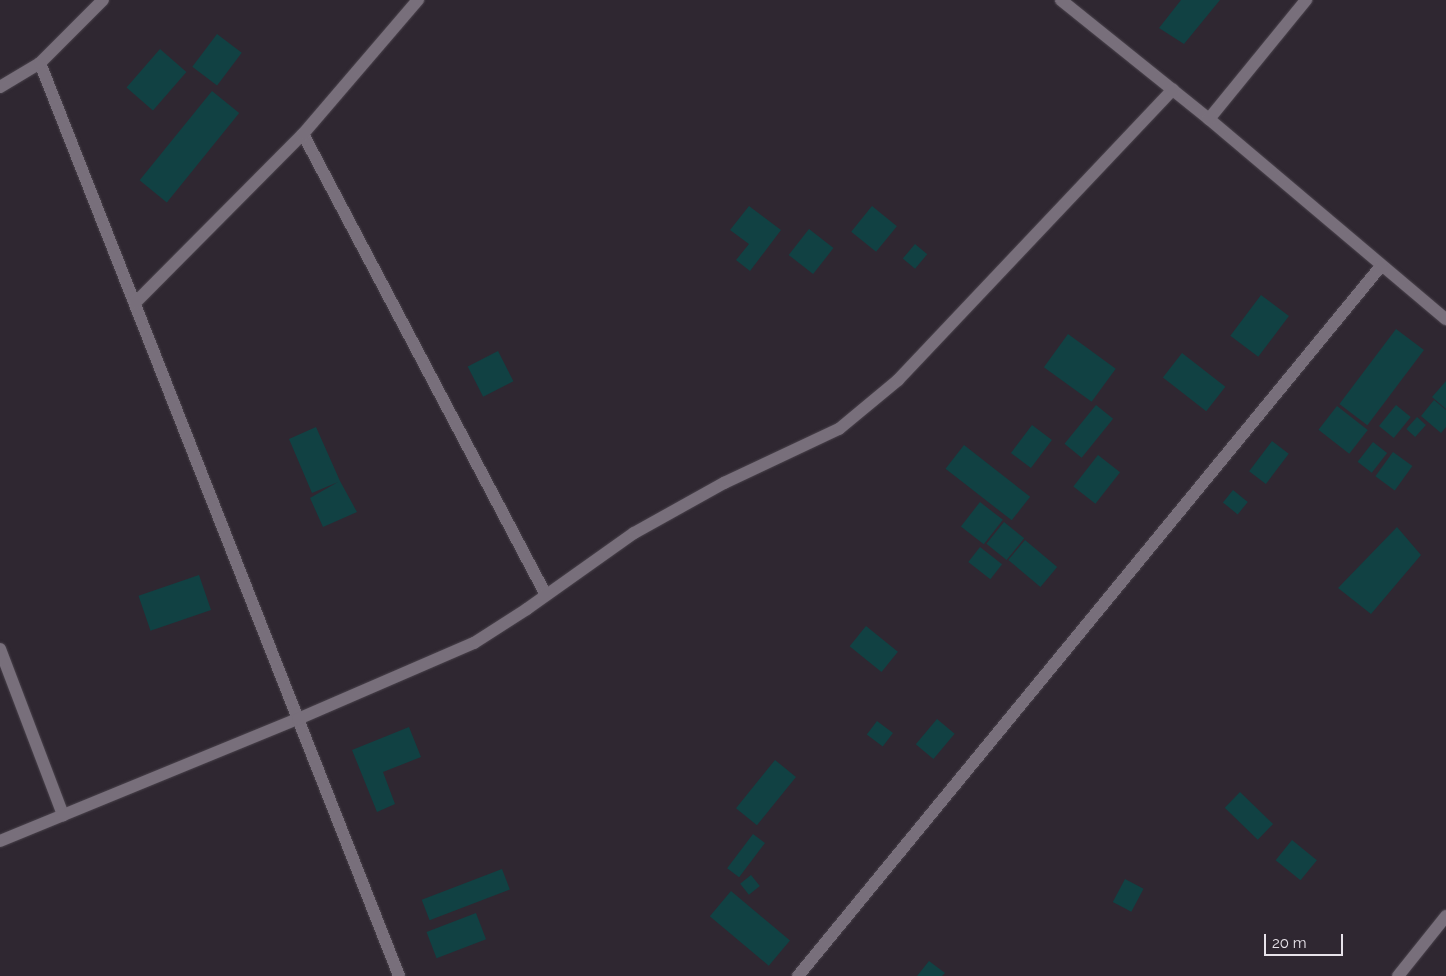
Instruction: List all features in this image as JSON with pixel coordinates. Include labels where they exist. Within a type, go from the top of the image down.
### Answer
[{"type":"street","points":[[0,87],[40,63],[103,0]]},
{"type":"street","points":[[134,304],[304,134],[418,0]]},
{"type":"street","points":[[1061,0],[1173,89],[1446,319]]},
{"type":"street","points":[[1209,119],[1306,0]]},
{"type":"street","points":[[40,63],[399,976]]},
{"type":"street","points":[[0,841],[298,719],[474,643],[634,533],[724,483],[839,429],[898,380],[1173,89]]},
{"type":"street","points":[[304,134],[546,595]]},
{"type":"street","points":[[798,976],[1381,266]]},
{"type":"street","points":[[0,649],[63,815]]},
{"type":"street","points":[[1398,976],[1446,916]]},
{"type":"building","points":[[1181,0],[1220,0],[1184,44],[1159,28]]},
{"type":"building","points":[[217,34],[242,53],[217,85],[192,67]]},
{"type":"building","points":[[160,49],[186,72],[153,110],[127,87]]},
{"type":"building","points":[[212,91],[239,113],[167,202],[140,180]]},
{"type":"building","points":[[749,206],[781,230],[750,271],[736,260],[749,244],[730,230]]},
{"type":"building","points":[[872,206],[897,226],[876,252],[851,232]]},
{"type":"building","points":[[809,229],[833,248],[813,274],[789,255]]},
{"type":"building","points":[[915,244],[927,254],[915,269],[903,259]]},
{"type":"building","points":[[1261,295],[1289,316],[1258,357],[1230,336]]},
{"type":"building","points":[[1396,329],[1424,350],[1367,425],[1339,404]]},
{"type":"building","points":[[1068,334],[1116,369],[1092,402],[1044,367]]},
{"type":"building","points":[[498,351],[513,381],[483,397],[468,366]]},
{"type":"building","points":[[1182,353],[1225,387],[1206,411],[1163,377]]},
{"type":"building","points":[[1446,381],[1446,409],[1432,397]]},
{"type":"building","points":[[1434,400],[1446,410],[1446,427],[1441,433],[1421,416]]},
{"type":"building","points":[[1096,405],[1113,419],[1082,458],[1065,444]]},
{"type":"building","points":[[1396,405],[1411,417],[1394,438],[1379,426]]},
{"type":"building","points":[[1337,406],[1368,430],[1349,454],[1319,430]]},
{"type":"building","points":[[1417,417],[1426,425],[1415,437],[1406,429]]},
{"type":"building","points":[[1032,425],[1052,440],[1031,468],[1011,453]]},
{"type":"building","points":[[316,427],[340,481],[357,512],[323,527],[310,498],[338,482],[312,493],[289,439]]},
{"type":"building","points":[[1272,441],[1289,454],[1266,484],[1249,471]]},
{"type":"building","points":[[1373,442],[1387,453],[1372,473],[1358,462]]},
{"type":"building","points":[[964,445],[1030,497],[1012,520],[946,469]]},
{"type":"building","points":[[1393,452],[1412,466],[1395,490],[1375,476]]},
{"type":"building","points":[[1098,455],[1120,472],[1095,504],[1073,487]]},
{"type":"building","points":[[1233,490],[1248,502],[1238,514],[1223,502]]},
{"type":"building","points":[[980,502],[1003,520],[984,544],[961,526]]},
{"type":"building","points":[[1004,522],[1024,538],[1007,560],[986,544]]},
{"type":"building","points":[[1397,527],[1421,555],[1371,614],[1338,588]]},
{"type":"building","points":[[1025,540],[1057,567],[1040,587],[1008,560]]},
{"type":"building","points":[[980,547],[1002,564],[990,579],[968,562]]},
{"type":"building","points":[[199,575],[211,610],[151,631],[138,596]]},
{"type":"building","points":[[866,626],[898,652],[882,672],[850,646]]},
{"type":"building","points":[[937,719],[955,734],[933,759],[916,744]]},
{"type":"building","points":[[877,721],[893,733],[883,747],[867,735]]},
{"type":"building","points":[[409,727],[421,757],[383,772],[395,804],[377,812],[352,750]]},
{"type":"building","points":[[775,760],[796,777],[757,825],[736,808]]},
{"type":"building","points":[[1240,792],[1273,824],[1258,840],[1225,808]]},
{"type":"building","points":[[753,834],[765,843],[739,877],[727,868]]},
{"type":"building","points":[[1292,840],[1317,860],[1301,880],[1276,860]]},
{"type":"building","points":[[502,869],[510,890],[430,920],[422,900]]},
{"type":"building","points":[[751,875],[760,886],[749,895],[740,884]]},
{"type":"building","points":[[1125,879],[1144,889],[1131,912],[1113,902]]},
{"type":"building","points":[[731,891],[790,940],[769,966],[710,916]]},
{"type":"building","points":[[476,913],[486,939],[437,958],[427,932]]},
{"type":"building","points":[[929,961],[945,973],[942,976],[917,976]]}]
